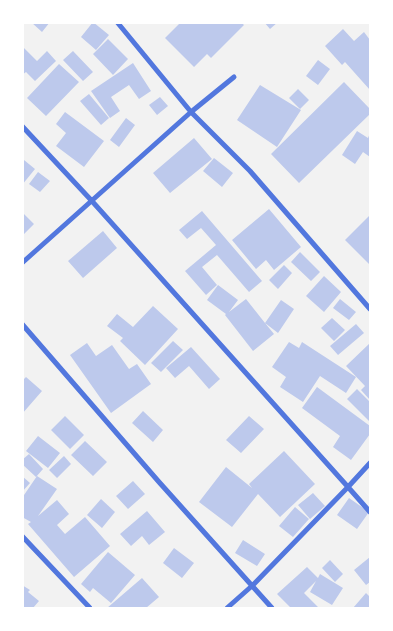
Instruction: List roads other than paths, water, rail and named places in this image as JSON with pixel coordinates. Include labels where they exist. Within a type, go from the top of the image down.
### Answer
[{"type":"street","points":[[117,22],[190,112],[250,171],[370,309]]},
{"type":"street","points":[[22,263],[190,112],[234,77]]},
{"type":"street","points":[[22,126],[91,200],[370,512]]},
{"type":"street","points":[[22,324],[159,482],[272,608]]},
{"type":"street","points":[[227,608],[253,585],[370,463]]},
{"type":"street","points":[[22,536],[90,608]]}]
